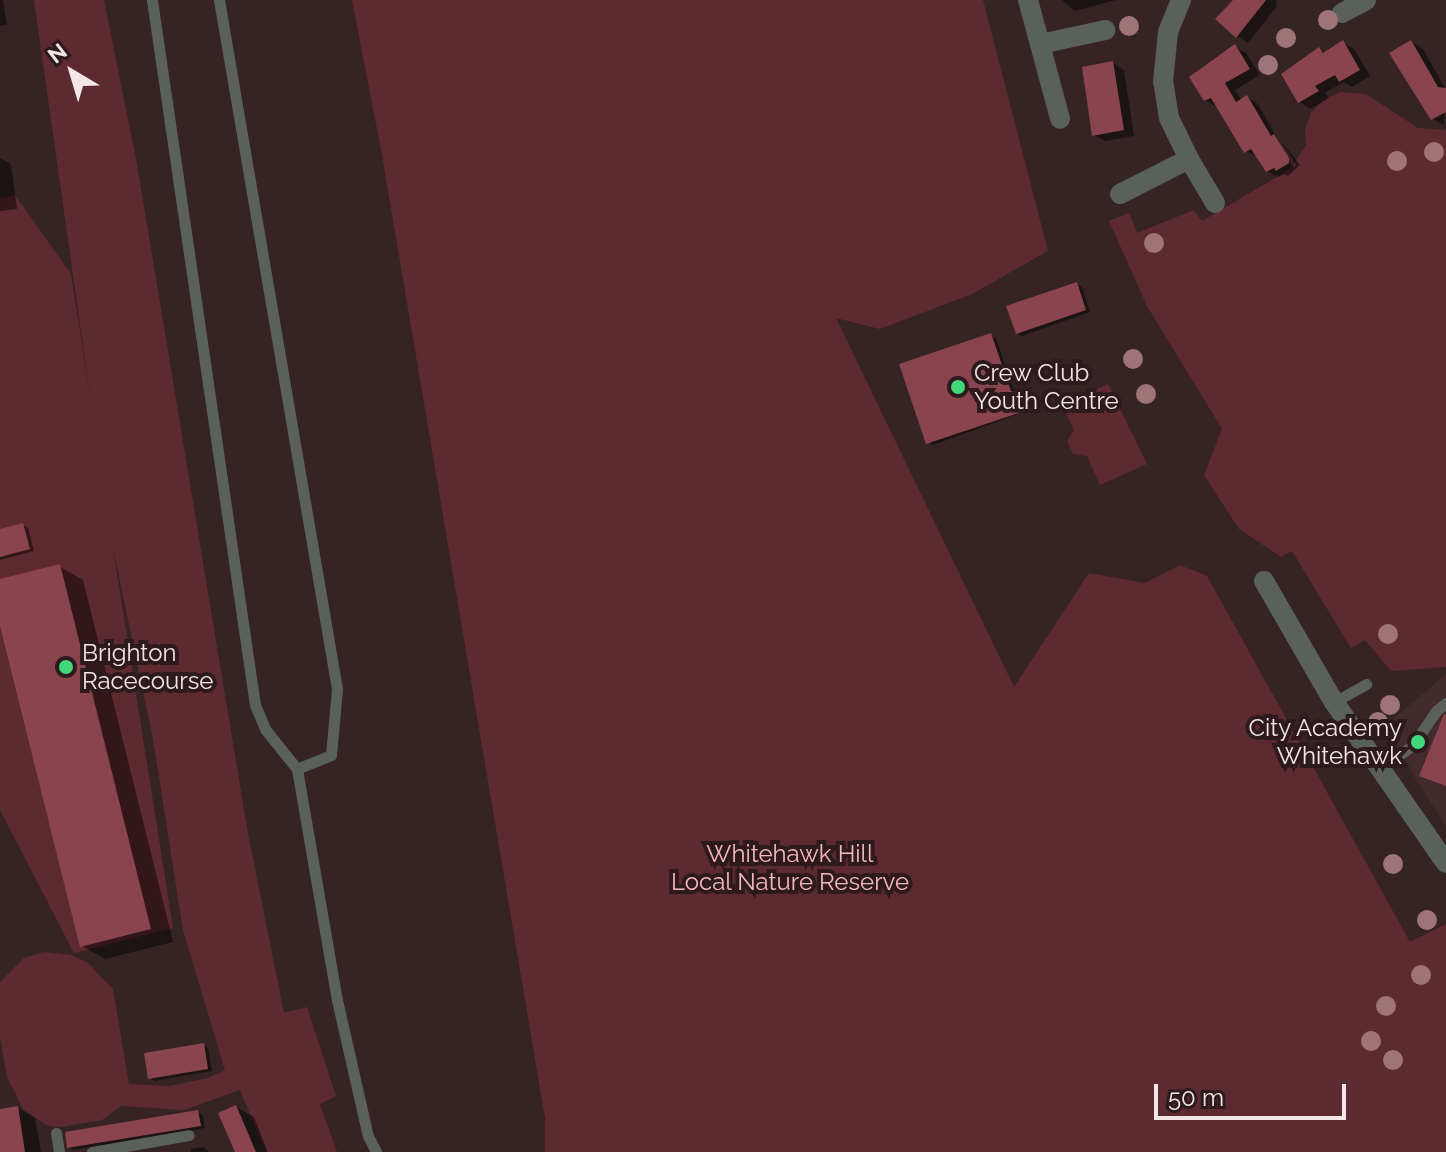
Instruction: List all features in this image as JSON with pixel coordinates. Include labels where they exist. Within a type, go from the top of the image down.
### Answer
[{"type":"street","points":[[1028,0],[1060,119]]},
{"type":"street","points":[[1181,0],[1168,32],[1163,82],[1169,118],[1215,203]]},
{"type":"street","points":[[1342,13],[1366,0]]},
{"type":"street","points":[[1040,44],[1106,30]]},
{"type":"street","points":[[1120,194],[1189,159]]},
{"type":"street","points":[[1264,581],[1334,702],[1446,863]]},
{"type":"lane","points":[[152,0],[255,705],[265,729],[297,769],[337,1000],[368,1136],[376,1152]]},
{"type":"lane","points":[[219,0],[337,689],[331,755],[297,769]]},
{"type":"lane","points":[[1334,702],[1366,684]]},
{"type":"lane","points":[[1380,769],[1413,745],[1436,711],[1446,703]]},
{"type":"lane","points":[[56,1133],[59,1152]]},
{"type":"lane","points":[[92,1152],[189,1135]]},
{"type":"lane","points":[[175,1137],[178,1152]]},
{"type":"shaded area","name":"City Academy Whitehawk","points":[[1446,674],[1446,826],[1383,728]]},
{"type":"green space","points":[[34,0],[104,0],[137,164],[248,834],[284,1013],[307,1007],[336,1096],[320,1104],[337,1152],[266,1152],[240,1090],[184,1110],[121,1106],[102,1120],[60,1127],[46,1125],[23,1109],[7,1077],[0,1037],[0,982],[24,958],[44,952],[71,955],[87,962],[113,989],[129,1084],[169,1086],[208,1078],[225,1070],[183,930],[153,739],[113,548],[173,928],[74,953],[0,810],[0,198],[15,195],[71,274],[91,402]]},
{"type":"green space","name":"Whitehawk Hill Local Nature Reserve","points":[[352,0],[983,0],[1048,251],[972,294],[880,329],[836,318],[1014,687],[1089,573],[1145,583],[1180,565],[1207,576],[1410,942],[1446,924],[1446,1152],[545,1152],[545,1118],[382,155]]},
{"type":"green space","points":[[1340,92],[1366,94],[1418,128],[1446,130],[1446,667],[1391,671],[1365,640],[1351,648],[1292,551],[1281,557],[1239,529],[1204,475],[1222,429],[1147,306],[1109,221],[1129,213],[1137,233],[1194,210],[1202,221],[1291,169],[1306,145],[1305,130],[1311,113],[1323,100]]},
{"type":"green space","points":[[1108,384],[1147,464],[1100,485],[1087,456],[1073,454],[1067,441],[1074,430],[1062,405]]},
{"type":"building","points":[[1233,0],[1266,0],[1236,38],[1215,19]]},
{"type":"building","points":[[1343,40],[1360,70],[1339,82],[1335,75],[1315,86],[1319,91],[1298,103],[1281,74],[1319,47],[1323,53]]},
{"type":"building","points":[[1411,40],[1438,87],[1446,88],[1446,112],[1431,120],[1389,53]]},
{"type":"building","points":[[1235,44],[1250,69],[1225,83],[1236,102],[1247,95],[1271,136],[1274,134],[1289,158],[1289,163],[1276,171],[1274,168],[1266,172],[1251,149],[1244,153],[1211,98],[1204,101],[1189,77]]},
{"type":"building","points":[[1113,61],[1124,130],[1092,136],[1082,67]]},
{"type":"building","points":[[1077,282],[1086,310],[1016,334],[1006,306]]},
{"type":"building","name":"Crew Club Youth Centre","points":[[991,333],[1011,391],[1022,394],[1025,407],[1019,413],[926,444],[899,364]]},
{"type":"building","points":[[23,523],[30,549],[0,557],[0,529]]},
{"type":"building","name":"Brighton Racecourse","points":[[60,564],[151,929],[80,947],[0,626],[0,579]]},
{"type":"building","points":[[1446,715],[1446,786],[1419,776]]},
{"type":"building","points":[[204,1043],[208,1069],[148,1079],[144,1053]]},
{"type":"building","points":[[236,1105],[256,1152],[235,1152],[218,1113]]},
{"type":"building","points":[[18,1106],[25,1152],[0,1152],[0,1109]]},
{"type":"building","points":[[198,1110],[201,1126],[67,1148],[65,1132]]},
{"type":"place","name":"Crew Club Youth Centre","points":[[958,387]]},
{"type":"place","name":"Brighton Racecourse","points":[[66,667]]},
{"type":"place","name":"City Academy Whitehawk","points":[[1418,742]]}]
